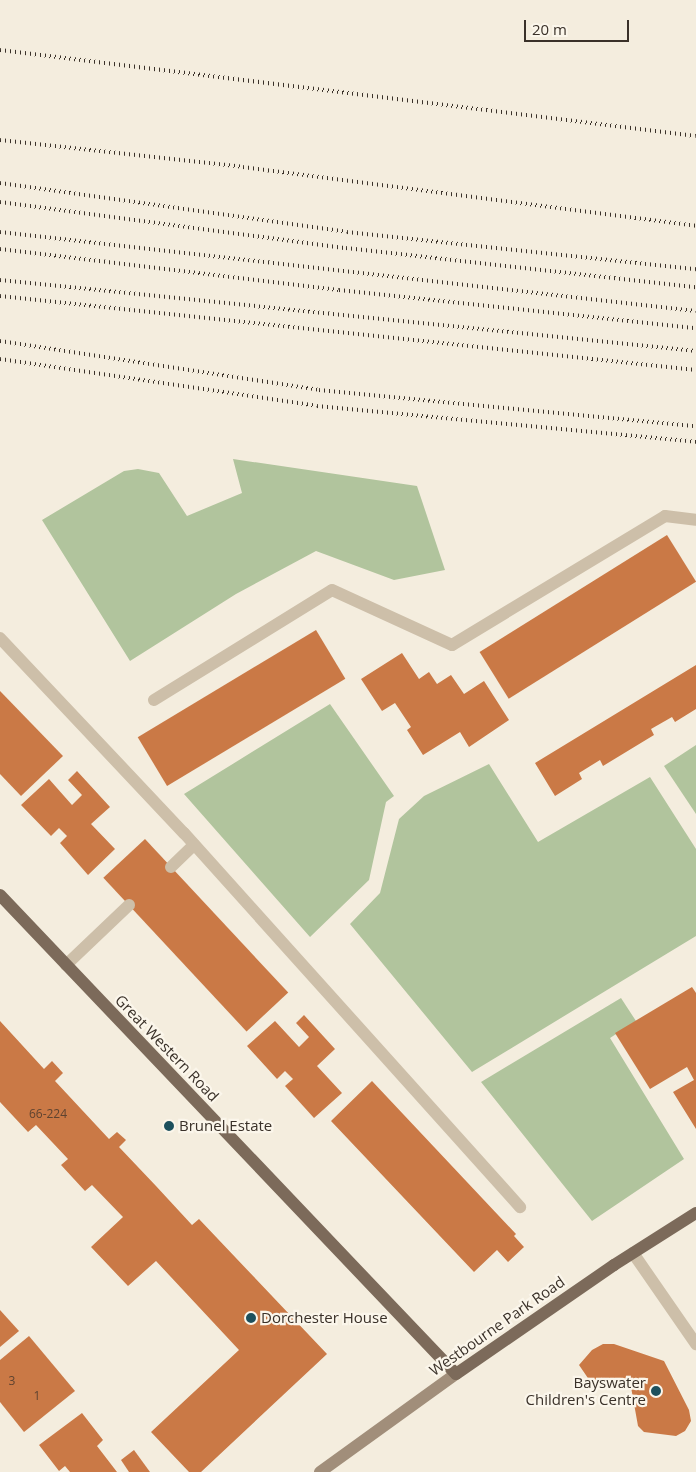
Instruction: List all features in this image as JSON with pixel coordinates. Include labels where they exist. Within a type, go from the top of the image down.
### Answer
[{"type":"main road","name":"Great Western Road","points":[[0,896],[456,1374]]},
{"type":"main road","name":"Westbourne Park Road","points":[[320,1472],[456,1374],[633,1253],[696,1213]]},
{"type":"street","points":[[154,700],[332,590],[452,645],[665,516],[696,520]]},
{"type":"street","points":[[0,638],[194,845],[520,1207]]},
{"type":"street","points":[[171,867],[194,845]]},
{"type":"street","points":[[66,964],[130,905]]},
{"type":"street","points":[[633,1253],[696,1344]]},
{"type":"green space","points":[[233,459],[417,486],[445,570],[394,580],[316,551],[236,594],[130,661],[42,520],[124,471],[138,469],[159,473],[187,516],[242,493]]},
{"type":"green space","points":[[330,704],[394,796],[386,802],[369,880],[310,937],[184,794]]},
{"type":"green space","points":[[696,745],[696,814],[664,766]]},
{"type":"green space","points":[[489,764],[538,842],[650,777],[696,849],[696,936],[472,1072],[350,924],[380,893],[399,819],[424,796]]},
{"type":"green space","points":[[621,998],[636,1021],[610,1038],[684,1159],[592,1221],[481,1082]]},
{"type":"building","points":[[667,535],[696,582],[509,699],[480,652]]},
{"type":"building","points":[[316,630],[345,679],[167,786],[138,737]]},
{"type":"building","points":[[402,653],[419,679],[429,672],[437,684],[451,675],[464,694],[484,681],[509,720],[469,747],[460,732],[423,755],[407,730],[411,727],[395,703],[382,711],[361,679]]},
{"type":"building","points":[[696,665],[696,709],[675,722],[672,717],[651,729],[654,735],[603,766],[600,760],[579,773],[582,779],[555,796],[535,763]]},
{"type":"building","points":[[0,691],[63,756],[21,796],[0,774]]},
{"type":"building","points":[[77,771],[110,807],[91,824],[115,849],[88,875],[60,843],[67,836],[59,828],[51,836],[21,805],[49,779],[72,805],[82,795],[68,780]]},
{"type":"building","points":[[145,839],[288,993],[247,1031],[103,878]]},
{"type":"building","points":[[692,987],[696,993],[696,1129],[673,1092],[694,1080],[687,1067],[650,1089],[615,1033]]},
{"type":"building","points":[[304,1015],[335,1049],[317,1066],[342,1093],[314,1118],[285,1086],[293,1079],[285,1071],[277,1079],[247,1046],[275,1021],[299,1047],[309,1037],[296,1023]]},
{"type":"building","name":"Dorchester House","points":[[0,1021],[44,1069],[52,1061],[63,1073],[55,1081],[109,1139],[117,1132],[126,1140],[119,1147],[192,1225],[199,1219],[327,1354],[201,1472],[189,1472],[151,1432],[239,1350],[156,1261],[128,1286],[91,1247],[123,1217],[92,1185],[85,1191],[61,1165],[68,1159],[36,1125],[28,1132],[0,1102]]},
{"type":"building","points":[[372,1081],[516,1234],[514,1236],[524,1247],[508,1262],[497,1250],[474,1272],[331,1121]]},
{"type":"building","points":[[0,1310],[19,1331],[0,1347]]},
{"type":"building","points":[[29,1336],[75,1391],[24,1432],[0,1402],[0,1360]]},
{"type":"building","name":"Bayswater Children's Centre","points":[[603,1344],[614,1344],[664,1361],[689,1410],[691,1421],[685,1431],[676,1436],[644,1432],[638,1426],[631,1387],[622,1383],[604,1387],[592,1384],[579,1365],[592,1350]]},
{"type":"building","points":[[82,1413],[103,1440],[97,1446],[117,1472],[70,1472],[65,1466],[59,1471],[39,1445]]},
{"type":"building","points":[[134,1450],[150,1472],[129,1472],[121,1460]]},
{"type":"railway","points":[[0,50],[696,136]]},
{"type":"railway","points":[[0,140],[243,167],[696,226]]},
{"type":"railway","points":[[0,183],[347,232],[696,269]]},
{"type":"railway","points":[[0,202],[346,248],[696,287]]},
{"type":"railway","points":[[0,232],[696,311]]},
{"type":"railway","points":[[0,249],[339,290],[696,328]]},
{"type":"railway","points":[[0,280],[696,351]]},
{"type":"railway","points":[[0,296],[696,370]]},
{"type":"railway","points":[[0,341],[319,390],[696,426]]},
{"type":"railway","points":[[0,359],[317,406],[696,442]]},
{"type":"place","name":"Brunel Estate","points":[[169,1126]]},
{"type":"place","name":"Dorchester House","points":[[251,1318]]},
{"type":"place","name":"Bayswater Children's Centre","points":[[656,1391]]}]
